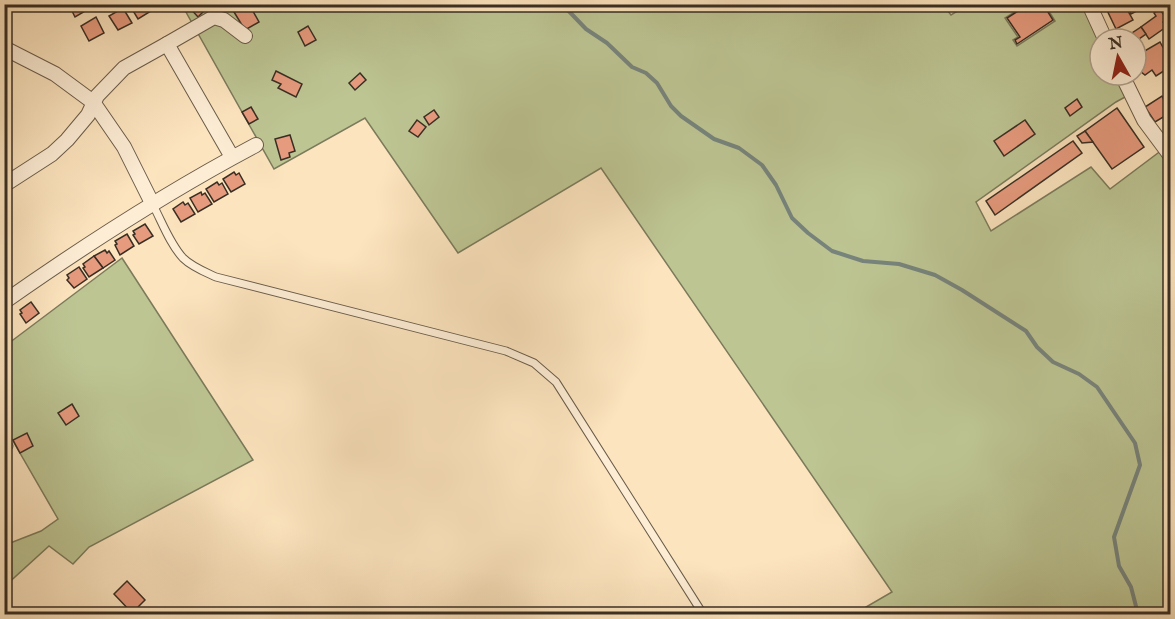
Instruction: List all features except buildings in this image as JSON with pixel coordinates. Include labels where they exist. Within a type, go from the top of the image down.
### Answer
[{"type":"street","points":[[4,11],[8,4]]},
{"type":"street","points":[[1089,4],[1100,27]]},
{"type":"street","points":[[4,185],[52,154],[67,140],[88,115],[93,102],[124,68],[214,16],[224,20],[245,36]]},
{"type":"street","points":[[167,44],[232,158]]},
{"type":"street","points":[[4,48],[55,74],[93,102],[124,147],[153,205]]},
{"type":"street","points":[[1128,87],[1144,120],[1170,154]]},
{"type":"street","points":[[4,302],[72,254],[256,145]]},
{"type":"lane","points":[[153,205],[184,259],[196,268],[216,277],[506,351],[534,363],[556,382],[703,615]]},
{"type":"green space","points":[[946,4],[944,6],[951,15],[967,5],[1026,5],[1005,18],[1018,37],[1013,40],[1017,46],[1055,21],[1045,5],[1084,5],[1094,27],[1088,27],[1088,87],[1123,87],[1127,96],[976,202],[991,231],[1091,167],[1110,189],[1162,150],[1170,160],[1170,614],[854,614],[892,592],[601,168],[458,253],[365,118],[274,169],[182,5]]},
{"type":"green space","points":[[122,258],[253,460],[89,547],[73,564],[49,546],[5,586],[5,545],[41,531],[58,519],[5,427],[5,346]]},
{"type":"waterway","points":[[562,4],[586,29],[607,43],[632,67],[646,73],[657,83],[671,106],[681,116],[714,139],[739,148],[762,165],[776,185],[792,218],[832,251],[863,261],[899,264],[935,275],[1026,331],[1037,347],[1053,362],[1079,374],[1097,387],[1135,443],[1140,465],[1114,537],[1119,566],[1131,587],[1138,614]]}]
